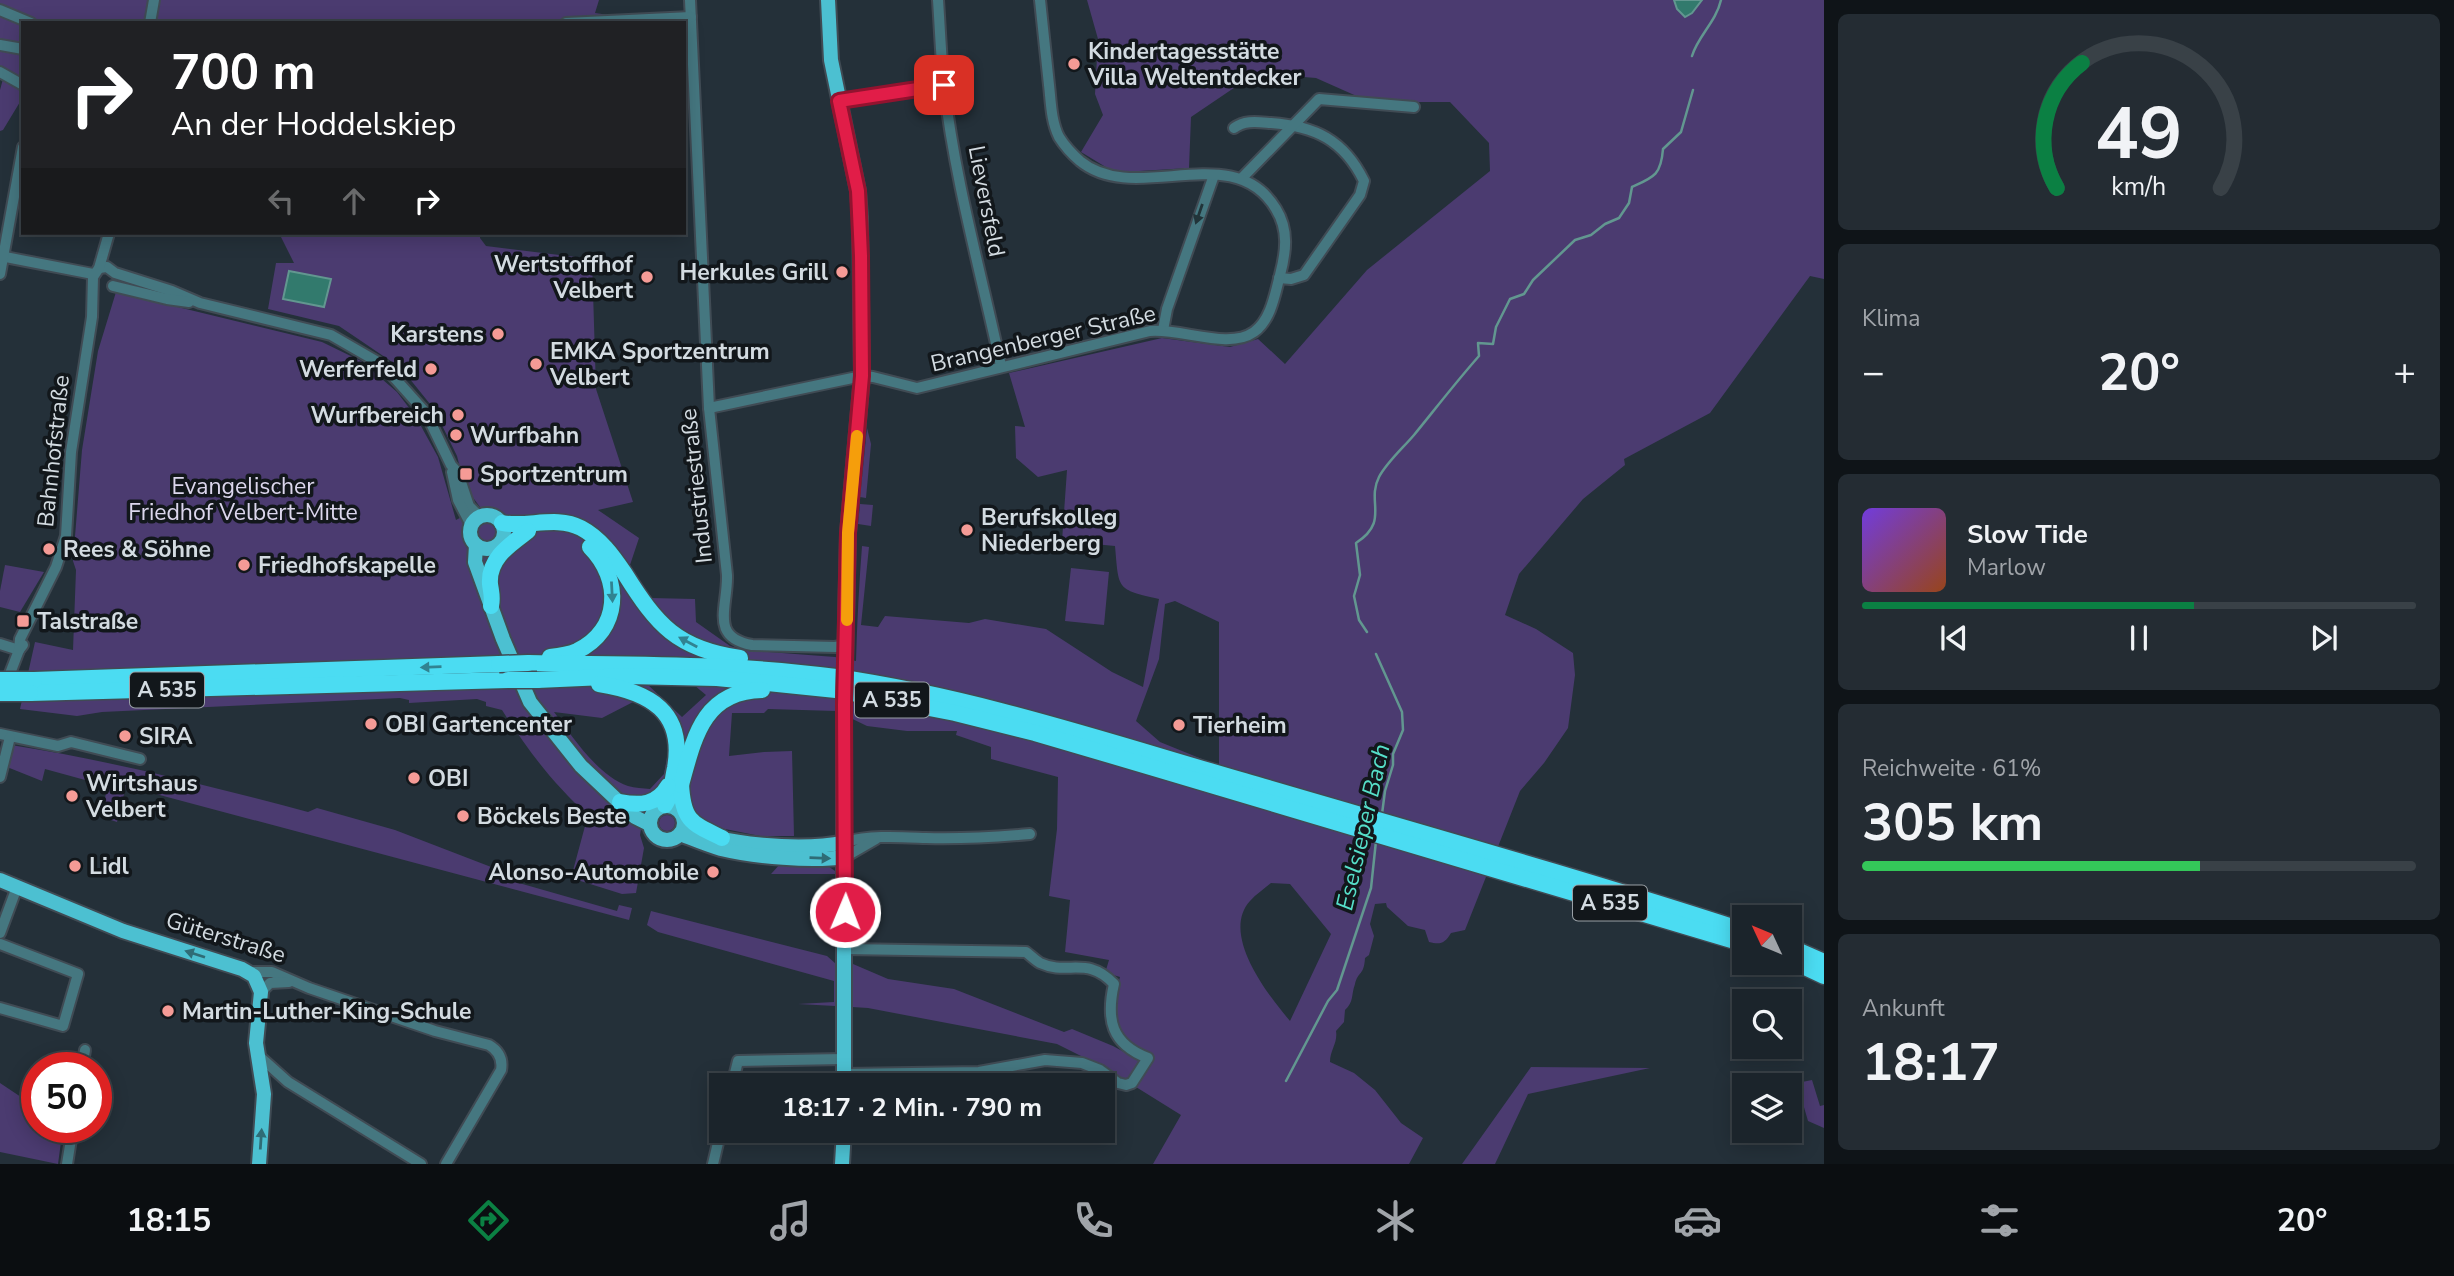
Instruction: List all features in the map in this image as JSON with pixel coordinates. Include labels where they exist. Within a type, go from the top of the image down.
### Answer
[{"type":"highway","points":[[503,529],[514,525],[560,522],[581,528],[604,546],[652,615],[665,628],[698,648],[753,660],[768,669]]},
{"type":"highway","points":[[503,529],[571,535],[589,545],[603,561],[611,581],[613,592],[609,615],[593,640],[568,654],[528,663]]},
{"type":"highway","points":[[491,606],[493,594],[490,583],[496,560],[510,543],[528,531]]},
{"type":"highway","name":"A 535","points":[[0,693],[32,687],[528,663],[705,665],[768,669],[894,687],[996,710],[1478,857],[1732,927]]},
{"type":"highway","name":"A 535","points":[[0,680],[32,687],[562,680],[667,676],[784,684],[893,700],[955,713],[1275,797]]},
{"type":"highway","points":[[562,680],[627,690],[653,702],[664,712],[676,734],[675,767],[670,794],[661,812]]},
{"type":"highway","points":[[661,812],[681,784],[695,734],[712,709],[735,694],[750,690],[770,690],[784,684]]},
{"type":"highway","points":[[621,802],[634,805],[658,799],[667,789],[675,767]]},
{"type":"highway","points":[[681,784],[683,808],[688,816],[694,823],[722,838]]},
{"type":"highway","name":"A 535","points":[[1478,857],[1732,940]]},
{"type":"highway","points":[[1802,952],[1824,961]]},
{"type":"highway","points":[[1802,966],[1824,976]]},
{"type":"main road","points":[[828,0],[831,60],[858,191],[860,216],[862,376],[848,533],[844,705],[844,1073]]},
{"type":"main road","points":[[482,547],[500,543],[503,529],[490,514],[475,521],[470,534],[482,547],[480,573],[530,702],[607,792],[639,810],[682,815],[682,830]]},
{"type":"main road","points":[[661,812],[655,836],[661,839],[667,840],[682,830],[691,830],[722,838],[774,845],[831,845],[845,850]]},
{"type":"main road","points":[[682,830],[721,849],[745,853],[831,859],[845,850]]},
{"type":"main road","name":"Güterstraße","points":[[0,880],[123,932],[143,936],[247,971]]},
{"type":"main road","points":[[247,971],[257,980],[261,992],[256,1043],[264,1094],[259,1164]]},
{"type":"main road","points":[[842,1164],[843,1143]]},
{"type":"street","points":[[150,21],[155,0]]},
{"type":"street","name":"Industriestraße","points":[[690,0],[709,408],[728,593],[722,620],[724,629],[740,643],[752,645],[846,645]]},
{"type":"street","name":"Lieversfeld","points":[[938,0],[944,85],[973,244],[1001,366]]},
{"type":"street","points":[[1040,0],[1053,117],[1059,136],[1066,146],[1088,166],[1113,177],[1228,175],[1241,179],[1267,195],[1280,216],[1286,242],[1279,278],[1291,279],[1304,275],[1365,185],[1354,163],[1334,142],[1307,128],[1242,122],[1234,128]]},
{"type":"street","points":[[0,10],[26,21]]},
{"type":"street","points":[[608,21],[691,17]]},
{"type":"street","points":[[0,45],[21,49]]},
{"type":"street","points":[[0,72],[21,84]]},
{"type":"street","points":[[839,101],[944,85]]},
{"type":"street","points":[[1241,179],[1319,99],[1414,107]]},
{"type":"street","points":[[0,274],[21,157]]},
{"type":"street","points":[[1163,330],[1171,298],[1214,175]]},
{"type":"street","name":"Bahnhofstraße","points":[[0,700],[19,650],[38,613],[66,536],[74,425],[92,317],[104,277],[109,235]]},
{"type":"street","points":[[2,256],[104,277],[167,299],[200,303],[331,335],[383,365],[426,412],[451,465],[458,473],[475,521]]},
{"type":"street","name":"Brangenberger Straße","points":[[862,376],[917,388],[1001,366],[1163,330],[1233,340],[1254,332],[1267,317],[1279,278]]},
{"type":"street","points":[[709,408],[862,376]]},
{"type":"street","points":[[0,644],[19,650]]},
{"type":"street","points":[[0,777],[5,736],[58,747],[71,742],[140,759]]},
{"type":"street","points":[[845,850],[858,839],[879,837],[982,838],[1030,834]]},
{"type":"street","points":[[0,933],[18,887]]},
{"type":"street","points":[[0,944],[78,974],[63,1026],[0,1008]]},
{"type":"street","points":[[845,956],[1026,952],[1040,962],[1093,968],[1114,984],[1110,1015],[1115,1033],[1130,1049],[1148,1058],[1132,1083],[1126,1085],[1115,1081]]},
{"type":"street","name":"Güterstraße","points":[[247,971],[272,972],[295,983],[435,1031],[489,1045],[497,1052],[502,1063],[499,1076],[446,1164]]},
{"type":"street","name":"Güterstraße","points":[[261,992],[272,982],[295,983]]},
{"type":"street","points":[[258,1054],[288,1082],[421,1164]]},
{"type":"street","points":[[735,1073],[738,1061],[844,1073]]},
{"type":"street","points":[[979,1073],[1029,1062],[1073,1061],[1102,1073]]},
{"type":"street","points":[[264,1094],[274,1084],[288,1082]]},
{"type":"street","points":[[67,1164],[70,1143]]},
{"type":"street","points":[[713,1164],[718,1143]]},
{"type":"green space","points":[[0,0],[599,0],[595,13],[649,21],[21,21],[21,100],[0,131],[0,90],[3,79],[0,77]]},
{"type":"green space","name":"Evangelischer Friedhof Velbert-Mitte","points":[[1087,0],[1824,0],[1824,279],[1810,276],[1710,413],[1624,459],[1625,465],[1583,499],[1519,574],[1505,615],[1536,629],[1573,653],[1575,675],[1568,728],[1544,763],[1520,791],[1465,930],[1451,933],[1442,942],[1429,942],[1425,930],[1408,926],[1386,903],[1375,904],[1370,924],[1374,936],[1369,955],[1365,958],[1356,980],[1351,1001],[1345,1010],[1344,1022],[1336,1031],[1330,1062],[1354,1073],[1375,1090],[1401,1123],[1423,1138],[1409,1164],[1153,1164],[1181,1115],[1136,1087],[1122,1082],[1115,1077],[1115,1073],[1110,1073],[1057,1044],[852,1007],[853,964],[888,979],[954,989],[1064,1032],[1072,1029],[1113,1046],[1150,1066],[1153,1056],[1143,1054],[1117,1032],[1113,1003],[1120,977],[1106,970],[1109,960],[1065,952],[1070,900],[1049,896],[1057,829],[1058,777],[991,759],[991,747],[956,735],[957,731],[907,731],[867,726],[836,711],[768,709],[764,713],[732,713],[729,756],[792,751],[794,836],[760,836],[705,825],[687,802],[646,799],[640,835],[644,848],[636,893],[622,894],[571,878],[588,815],[541,766],[502,710],[486,706],[486,702],[477,699],[409,703],[409,700],[400,698],[102,712],[77,716],[20,709],[35,642],[73,650],[76,570],[73,561],[82,450],[98,351],[116,292],[322,342],[361,361],[397,392],[416,417],[438,457],[456,520],[480,507],[465,487],[457,456],[434,409],[401,368],[339,326],[268,309],[276,263],[294,263],[280,235],[480,235],[486,246],[592,259],[596,389],[633,502],[598,510],[639,538],[630,565],[650,598],[695,599],[696,622],[730,646],[743,650],[856,661],[862,546],[869,547],[861,625],[878,627],[885,616],[969,623],[985,619],[1046,629],[1112,672],[1143,687],[1159,599],[1135,593],[1122,585],[1115,546],[1062,541],[1067,470],[1038,477],[1016,458],[1015,426],[1025,427],[1009,373],[1162,338],[1230,347],[1258,339],[1285,364],[1367,270],[1490,171],[1489,143],[1450,102],[1370,102],[1316,78],[1256,73],[1191,117],[1189,168],[1123,172],[1109,169],[1081,152],[1103,115],[1095,94],[1098,39]],"holes":[[[1175,601],[1219,622],[1219,766],[1160,742],[1136,721],[1159,659],[1165,604]],[[647,684],[694,685],[706,695],[682,717]],[[635,701],[659,718],[671,736],[664,774],[650,789],[628,786],[606,774],[586,754],[554,712],[602,718]],[[1271,883],[1290,884],[1331,934],[1290,1021],[1270,996],[1251,964],[1240,930],[1242,915],[1257,894]]]},
{"type":"green space","points":[[867,428],[871,444],[866,498],[860,497]]},
{"type":"green space","points":[[860,504],[873,505],[871,526],[858,524]]},
{"type":"green space","points":[[5,565],[44,572],[20,612],[0,607]]},
{"type":"green space","points":[[1071,568],[1109,572],[1104,625],[1065,621]]},
{"type":"green space","points":[[11,745],[124,766],[308,812],[317,808],[395,830],[520,878],[519,883],[617,911],[619,905],[632,908],[629,920],[126,786],[117,822],[102,817],[107,786],[45,769],[42,781],[7,767]]},
{"type":"green space","points":[[667,815],[673,817],[673,829],[667,831],[661,829],[659,823],[661,817]]},
{"type":"green space","points":[[781,863],[825,864],[835,871],[835,874],[771,874]]},
{"type":"green space","points":[[651,911],[827,956],[836,964],[835,1006],[798,1004],[834,1002],[834,981],[658,932],[647,925]]},
{"type":"green space","points":[[1531,1067],[1650,1068],[1528,1094],[1495,1164],[1462,1164]]},
{"type":"green space","points":[[1812,1080],[1820,1106],[1824,1105],[1824,1128],[1808,1121],[1802,1100],[1802,1082]]},
{"type":"green space","points":[[0,1083],[21,1097],[21,1143],[61,1143],[58,1164],[0,1152]]},
{"type":"shaded area","points":[[1674,0],[1702,0],[1692,13],[1685,17],[1677,9]]},
{"type":"shaded area","points":[[289,271],[331,279],[324,307],[283,299]]},
{"type":"waterway","points":[[1692,56],[1721,0]]},
{"type":"waterway","name":"Eselsieper Bach","points":[[1367,632],[1359,620],[1354,596],[1360,575],[1356,543],[1366,535],[1375,519],[1376,486],[1382,471],[1479,356],[1478,343],[1493,344],[1496,327],[1510,299],[1524,294],[1533,280],[1575,240],[1591,235],[1605,224],[1619,218],[1629,203],[1632,187],[1655,174],[1663,149],[1681,132],[1693,90]]},
{"type":"waterway","name":"Eselsieper Bach","points":[[1376,654],[1402,712],[1403,730],[1393,754],[1382,814]]},
{"type":"waterway","name":"Eselsieper Bach","points":[[1286,1081],[1328,1001],[1337,990],[1371,888],[1376,841]]},
{"type":"slow traffic","points":[[847,620],[848,533],[857,436]]},
{"type":"place","name":"Kindertagesstätte Villa Weltentdecker","points":[[1074,64]]},
{"type":"place","name":"Herkules Grill","points":[[842,272]]},
{"type":"place","name":"Wertstoffhof Velbert","points":[[647,277]]},
{"type":"place","name":"Karstens","points":[[498,334]]},
{"type":"place","name":"EMKA Sportzentrum Velbert","points":[[536,364]]},
{"type":"place","name":"Werferfeld","points":[[431,369]]},
{"type":"place","name":"Wurfbereich","points":[[458,415]]},
{"type":"place","name":"Wurfbahn","points":[[456,435]]},
{"type":"place","name":"Sportzentrum","points":[[466,474]]},
{"type":"place","name":"Berufskolleg Niederberg","points":[[967,530]]},
{"type":"place","name":"Rees & Söhne","points":[[49,549]]},
{"type":"place","name":"Friedhofskapelle","points":[[244,565]]},
{"type":"place","name":"Talstraße","points":[[23,621]]},
{"type":"place","name":"OBI Gartencenter","points":[[371,724]]},
{"type":"place","name":"Tierheim","points":[[1179,725]]},
{"type":"place","name":"SIRA","points":[[125,736]]},
{"type":"place","name":"OBI","points":[[414,778]]},
{"type":"place","name":"Wirtshaus Velbert","points":[[72,796]]},
{"type":"place","name":"Böckels Beste","points":[[463,816]]},
{"type":"place","name":"Lidl","points":[[75,866]]},
{"type":"place","name":"Alonso-Automobile","points":[[713,872]]},
{"type":"place","name":"Martin-Luther-King-Schule","points":[[168,1011]]},
{"type":"route","points":[[845,912],[844,705],[848,533],[862,376],[858,191],[839,101],[944,85]]}]
